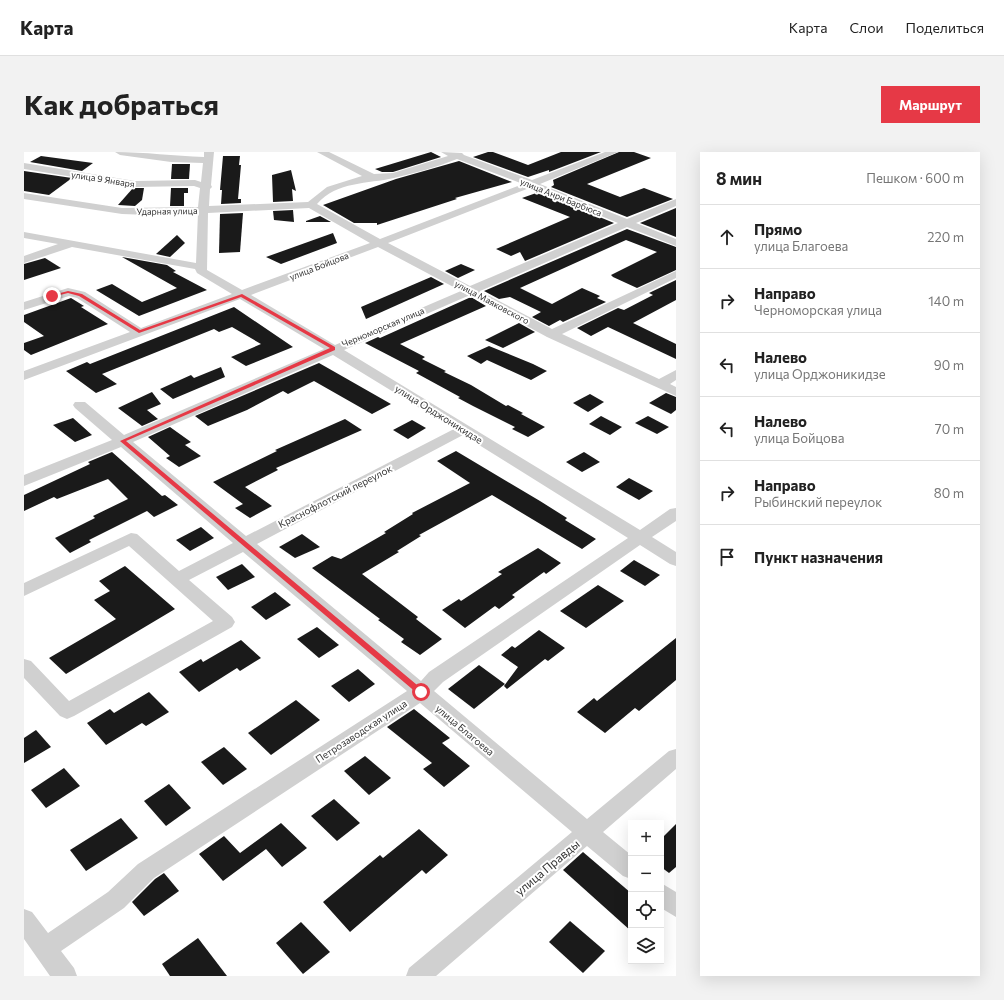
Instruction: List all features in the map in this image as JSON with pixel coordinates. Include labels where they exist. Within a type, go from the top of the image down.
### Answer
[{"type":"street","points":[[120,152],[171,159],[209,156],[203,210],[201,269]]},
{"type":"street","points":[[322,152],[372,177]]},
{"type":"street","points":[[311,205],[317,197],[326,191],[372,177],[393,175],[451,154],[466,152]]},
{"type":"street","name":"улица Бойцова","points":[[24,376],[139,332],[242,296],[613,152]]},
{"type":"street","name":"улица Анри Барбюса","points":[[451,154],[530,183],[676,242]]},
{"type":"street","name":"улица 9 Января","points":[[24,166],[135,184],[195,183],[206,187]]},
{"type":"street","name":"Ударная улица","points":[[24,196],[122,211],[150,212],[311,205]]},
{"type":"street","name":"Черноморская улица","points":[[24,481],[122,441],[333,348],[676,202]]},
{"type":"street","name":"улица Маяковского","points":[[311,205],[378,244],[552,334],[676,392]]},
{"type":"street","name":"улица Орджоникидзе","points":[[24,235],[201,269],[242,296],[333,348],[676,560]]},
{"type":"street","points":[[24,260],[72,243]]},
{"type":"street","points":[[552,334],[676,274]]},
{"type":"street","points":[[24,306],[68,292],[81,294],[139,332]]},
{"type":"street","points":[[660,384],[676,374]]},
{"type":"street","name":"улица Благоева","points":[[80,405],[628,867]]},
{"type":"street","name":"Краснофлотский переулок","points":[[177,580],[244,543],[458,433]]},
{"type":"street","name":"Петрозаводская улица","points":[[45,948],[116,900],[146,871],[421,692],[436,677],[676,513]]},
{"type":"street","points":[[24,590],[131,538],[226,622],[67,712],[24,666]]},
{"type":"street","name":"улица Правды","points":[[418,976],[676,758]]},
{"type":"street","points":[[664,896],[676,906]]},
{"type":"street","points":[[24,920],[64,976]]},
{"type":"building","points":[[431,152],[441,157],[393,172],[382,172],[375,169]]},
{"type":"building","points":[[488,152],[493,152],[528,165],[561,152],[601,152],[549,172],[549,170],[528,177],[473,157]]},
{"type":"building","points":[[619,152],[634,152],[651,158],[587,184],[620,197],[644,188],[673,199],[627,217],[551,187],[554,185],[553,180]]},
{"type":"building","points":[[41,156],[93,163],[82,171],[30,162]]},
{"type":"building","points":[[223,156],[240,156],[239,165],[241,165],[238,199],[241,199],[241,203],[221,204],[222,190],[220,190]]},
{"type":"building","points":[[459,161],[512,182],[455,198],[457,199],[377,225],[377,223],[354,223],[323,205],[396,179]]},
{"type":"building","points":[[172,164],[190,164],[189,179],[171,179]]},
{"type":"building","points":[[291,170],[296,191],[292,189],[293,201],[273,202],[272,175]]},
{"type":"building","points":[[24,171],[72,178],[49,195],[24,191]]},
{"type":"building","points":[[133,188],[144,188],[142,200],[135,206],[118,205]]},
{"type":"building","points":[[171,188],[188,188],[188,193],[184,193],[184,206],[170,206]]},
{"type":"building","points":[[539,192],[614,223],[525,261],[520,252],[511,256],[496,249],[570,217],[522,198]]},
{"type":"building","points":[[676,208],[676,237],[640,223]]},
{"type":"building","points":[[293,210],[294,222],[274,220],[273,211]]},
{"type":"building","points":[[243,213],[240,252],[219,253],[220,214]]},
{"type":"building","points":[[320,216],[331,222],[306,222],[306,221]]},
{"type":"building","points":[[627,229],[676,247],[676,270],[637,288],[613,277],[611,275],[657,252],[626,240],[520,288],[552,304],[582,288],[600,296],[597,298],[606,302],[563,322],[560,320],[549,326],[532,317],[541,312],[510,297],[499,299],[484,291]]},
{"type":"building","points":[[333,233],[337,243],[281,264],[266,257]]},
{"type":"building","points":[[177,235],[185,243],[170,257],[156,254]]},
{"type":"building","points":[[122,257],[167,265],[176,271],[173,272],[207,290],[139,316],[96,290],[112,284],[142,302],[177,288]]},
{"type":"building","points":[[45,258],[61,268],[24,280],[24,264]]},
{"type":"building","points":[[461,264],[475,270],[458,278],[445,271]]},
{"type":"building","points":[[431,277],[444,284],[366,319],[361,307]]},
{"type":"building","points":[[676,280],[676,300],[633,323],[676,344],[676,359],[608,327],[591,336],[577,328],[618,308],[624,310],[653,295],[649,293]]},
{"type":"building","points":[[471,297],[486,306],[400,344],[425,357],[422,359],[446,371],[444,372],[471,385],[506,406],[508,405],[523,413],[521,414],[545,427],[528,437],[512,429],[515,427],[458,398],[460,397],[416,373],[419,371],[365,343],[378,337],[380,338]]},
{"type":"building","points":[[71,298],[84,306],[81,307],[108,324],[31,355],[24,350],[24,343],[44,336],[24,322],[24,315]]},
{"type":"building","points":[[234,307],[293,347],[246,366],[231,357],[261,344],[232,327],[219,332],[214,329],[102,374],[117,384],[96,393],[66,371],[87,362],[90,364]]},
{"type":"building","points":[[519,323],[535,332],[503,348],[485,340]]},
{"type":"building","points":[[489,346],[547,371],[531,380],[487,360],[481,364],[467,356]]},
{"type":"building","points":[[319,363],[391,404],[372,414],[314,381],[288,394],[283,391],[247,410],[208,426],[195,416]]},
{"type":"building","points":[[221,367],[225,377],[173,399],[160,389],[191,375],[194,378]]},
{"type":"building","points":[[152,392],[161,404],[147,410],[158,419],[142,426],[118,408]]},
{"type":"building","points":[[666,393],[676,397],[676,410],[671,414],[649,403]]},
{"type":"building","points":[[590,394],[604,402],[588,412],[573,403]]},
{"type":"building","points":[[601,416],[622,427],[610,435],[589,424]]},
{"type":"building","points":[[648,416],[669,427],[657,434],[635,423]]},
{"type":"building","points":[[73,418],[92,435],[75,442],[53,425]]},
{"type":"building","points":[[345,419],[362,430],[276,468],[278,470],[245,487],[272,506],[250,518],[235,508],[243,504],[213,482],[277,451],[275,450]]},
{"type":"building","points":[[412,420],[426,428],[408,439],[393,430]]},
{"type":"building","points":[[170,427],[191,442],[185,445],[201,456],[179,467],[166,458],[170,456],[148,437]]},
{"type":"building","points":[[456,451],[540,501],[567,518],[565,520],[596,539],[582,549],[492,495],[419,535],[421,536],[397,551],[399,552],[362,574],[418,617],[416,619],[442,639],[420,655],[401,642],[404,639],[378,620],[380,619],[312,568],[332,556],[341,559],[386,533],[384,532],[413,514],[412,513],[470,483],[437,461]]},
{"type":"building","points":[[112,452],[162,496],[165,495],[178,505],[154,517],[147,511],[89,540],[91,542],[70,553],[55,538],[95,518],[93,516],[128,499],[108,479],[57,499],[54,497],[24,511],[24,495],[90,464],[88,462]]},
{"type":"building","points":[[584,452],[600,462],[582,472],[566,462]]},
{"type":"building","points":[[629,478],[653,491],[639,500],[616,487]]},
{"type":"building","points":[[201,527],[214,538],[190,551],[176,540]]},
{"type":"building","points":[[302,534],[320,547],[295,558],[279,547]]},
{"type":"building","points":[[538,548],[561,563],[546,574],[544,572],[512,595],[515,597],[499,609],[495,606],[465,628],[442,610],[459,599],[461,601],[502,574],[498,572]]},
{"type":"building","points":[[634,560],[660,575],[645,586],[620,571]]},
{"type":"building","points":[[242,564],[255,577],[228,590],[216,577]]},
{"type":"building","points":[[125,566],[175,609],[66,674],[49,658],[116,619],[94,600],[110,591],[99,581]]},
{"type":"building","points":[[598,585],[624,601],[586,628],[560,611]]},
{"type":"building","points":[[275,592],[291,605],[266,620],[251,607]]},
{"type":"building","points":[[317,627],[339,645],[319,658],[297,639]]},
{"type":"building","points":[[539,630],[565,648],[548,661],[545,659],[507,689],[504,686],[518,667],[501,655],[512,646],[515,648]]},
{"type":"building","points":[[676,638],[676,680],[639,711],[635,708],[605,733],[577,712],[594,698],[597,701]]},
{"type":"building","points":[[241,640],[261,658],[240,671],[237,668],[199,692],[179,672],[201,659],[203,662]]},
{"type":"building","points":[[479,665],[505,684],[474,709],[448,689]]},
{"type":"building","points":[[358,669],[375,684],[349,702],[331,686]]},
{"type":"building","points":[[149,692],[169,712],[146,726],[142,723],[106,745],[87,723],[110,709],[114,713]]},
{"type":"building","points":[[296,700],[320,720],[271,755],[248,733]]},
{"type":"building","points":[[414,709],[450,738],[442,743],[470,766],[444,787],[423,769],[432,763],[387,727]]},
{"type":"building","points":[[36,730],[51,747],[24,763],[24,738]]},
{"type":"building","points":[[224,747],[247,769],[223,785],[201,762]]},
{"type":"building","points":[[365,756],[391,778],[369,795],[344,771]]},
{"type":"building","points":[[64,768],[80,786],[46,808],[31,790]]},
{"type":"building","points":[[169,784],[191,808],[166,826],[144,801]]},
{"type":"building","points":[[334,799],[360,823],[337,841],[311,816]]},
{"type":"building","points":[[121,818],[138,838],[86,871],[70,850]]},
{"type":"building","points":[[281,823],[307,848],[282,867],[266,849],[223,881],[199,854],[224,836],[240,853]]},
{"type":"building","points":[[676,824],[676,867],[669,873],[664,869],[664,836]]},
{"type":"building","points":[[419,829],[448,855],[426,874],[422,870],[350,932],[323,902],[380,855],[383,858]]},
{"type":"building","points":[[583,852],[628,890],[628,928],[563,870]]},
{"type":"building","points":[[164,873],[179,891],[144,916],[132,902],[155,879]]},
{"type":"building","points":[[570,921],[605,951],[583,973],[549,942]]},
{"type":"building","points":[[301,922],[330,952],[303,974],[276,943]]},
{"type":"building","points":[[198,938],[227,976],[170,976],[162,964]]},
{"type":"route","points":[[52,296],[68,292],[81,294],[139,332],[242,296],[333,348],[122,441],[421,692]]}]
